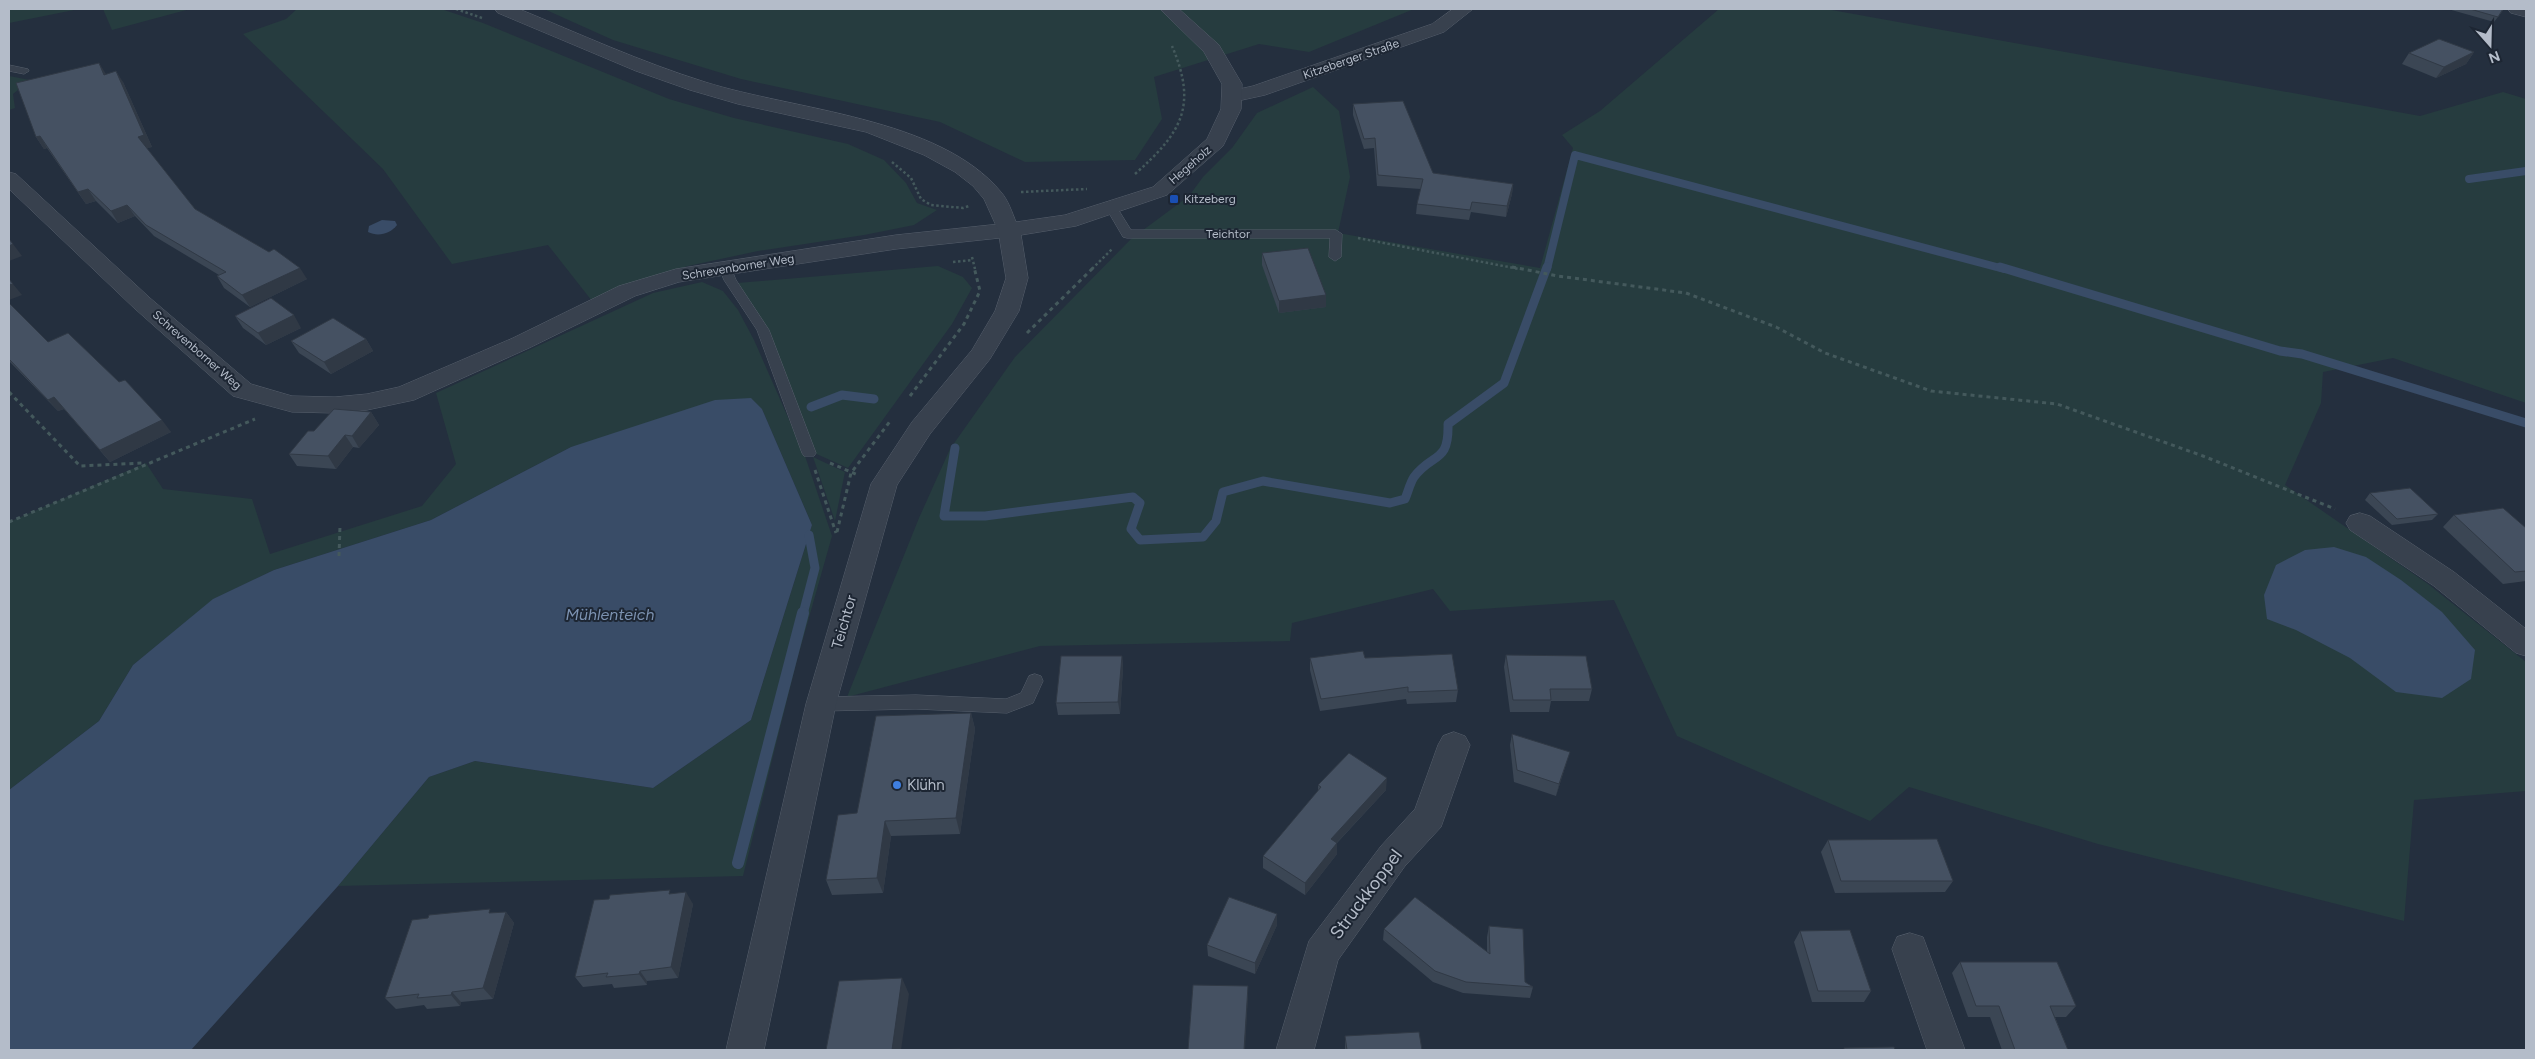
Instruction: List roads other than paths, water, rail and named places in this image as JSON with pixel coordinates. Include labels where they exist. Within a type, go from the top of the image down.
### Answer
[{"type":"street","points":[[504,9],[643,67],[698,86],[738,98],[835,118],[930,150],[962,168],[994,197],[1009,230]]},
{"type":"street","name":"Hegeholz","points":[[1009,230],[1068,221],[1160,191],[1183,173],[1216,142],[1225,126],[1233,96],[1228,74],[1212,49],[1169,9]]},
{"type":"street","name":"Kitzeberger Straße","points":[[1233,96],[1258,91],[1438,28],[1464,9]]},
{"type":"street","points":[[2517,9],[2526,12]]},
{"type":"street","name":"Schrevenborner Weg","points":[[9,178],[142,303],[242,390],[292,404],[343,404],[405,394],[521,344],[627,291],[676,276],[896,242],[1009,230]]},
{"type":"street","name":"Teichtor","points":[[745,1050],[821,704],[884,484],[920,428],[982,354],[1007,311],[1017,278],[1009,230]]},
{"type":"street","points":[[2360,523],[2444,579],[2526,645]]},
{"type":"street","name":"Struckkoppel","points":[[1295,1050],[1322,952],[1393,856],[1429,817],[1454,745]]},
{"type":"street","points":[[1910,949],[1946,1050]]},
{"type":"lane","points":[[9,68],[24,71]]},
{"type":"lane","name":"Teichtor","points":[[1112,208],[1127,234],[1336,234],[1335,257]]},
{"type":"lane","points":[[725,268],[730,280],[762,330],[809,453]]},
{"type":"lane","points":[[821,704],[916,702],[1006,706],[1026,698],[1035,681]]},
{"type":"water","points":[[382,220],[395,221],[397,225],[391,231],[384,234],[368,232],[369,226]]},
{"type":"water","name":"Mühlenteich","points":[[751,398],[762,409],[812,525],[751,720],[653,788],[475,761],[429,777],[338,886],[191,1050],[9,1050],[9,790],[99,721],[133,665],[213,599],[274,570],[431,520],[571,447],[715,400]]},
{"type":"water","points":[[2334,547],[2366,557],[2401,580],[2442,612],[2475,650],[2471,679],[2442,698],[2396,692],[2350,658],[2296,630],[2267,619],[2264,595],[2276,565],[2305,550]]},
{"type":"waterway","points":[[1547,269],[1575,155],[2004,269]]},
{"type":"waterway","points":[[2469,179],[2526,171]]},
{"type":"waterway","points":[[955,448],[944,516],[985,516],[1133,497],[1140,503],[1131,529],[1140,540],[1203,537],[1216,521],[1223,492],[1263,481],[1390,503],[1405,499],[1414,477],[1443,452],[1448,437],[1448,424],[1504,383],[1547,267]]},
{"type":"waterway","points":[[2000,267],[2280,351],[2302,354],[2526,423]]},
{"type":"waterway","points":[[811,407],[842,395],[874,399]]},
{"type":"waterway","points":[[803,614],[815,568],[809,535]]},
{"type":"waterway","points":[[738,863],[803,613]]},
{"type":"place","name":"Kitzeberg","points":[[1174,199]]},
{"type":"place","name":"Klühn","points":[[897,785]]}]
